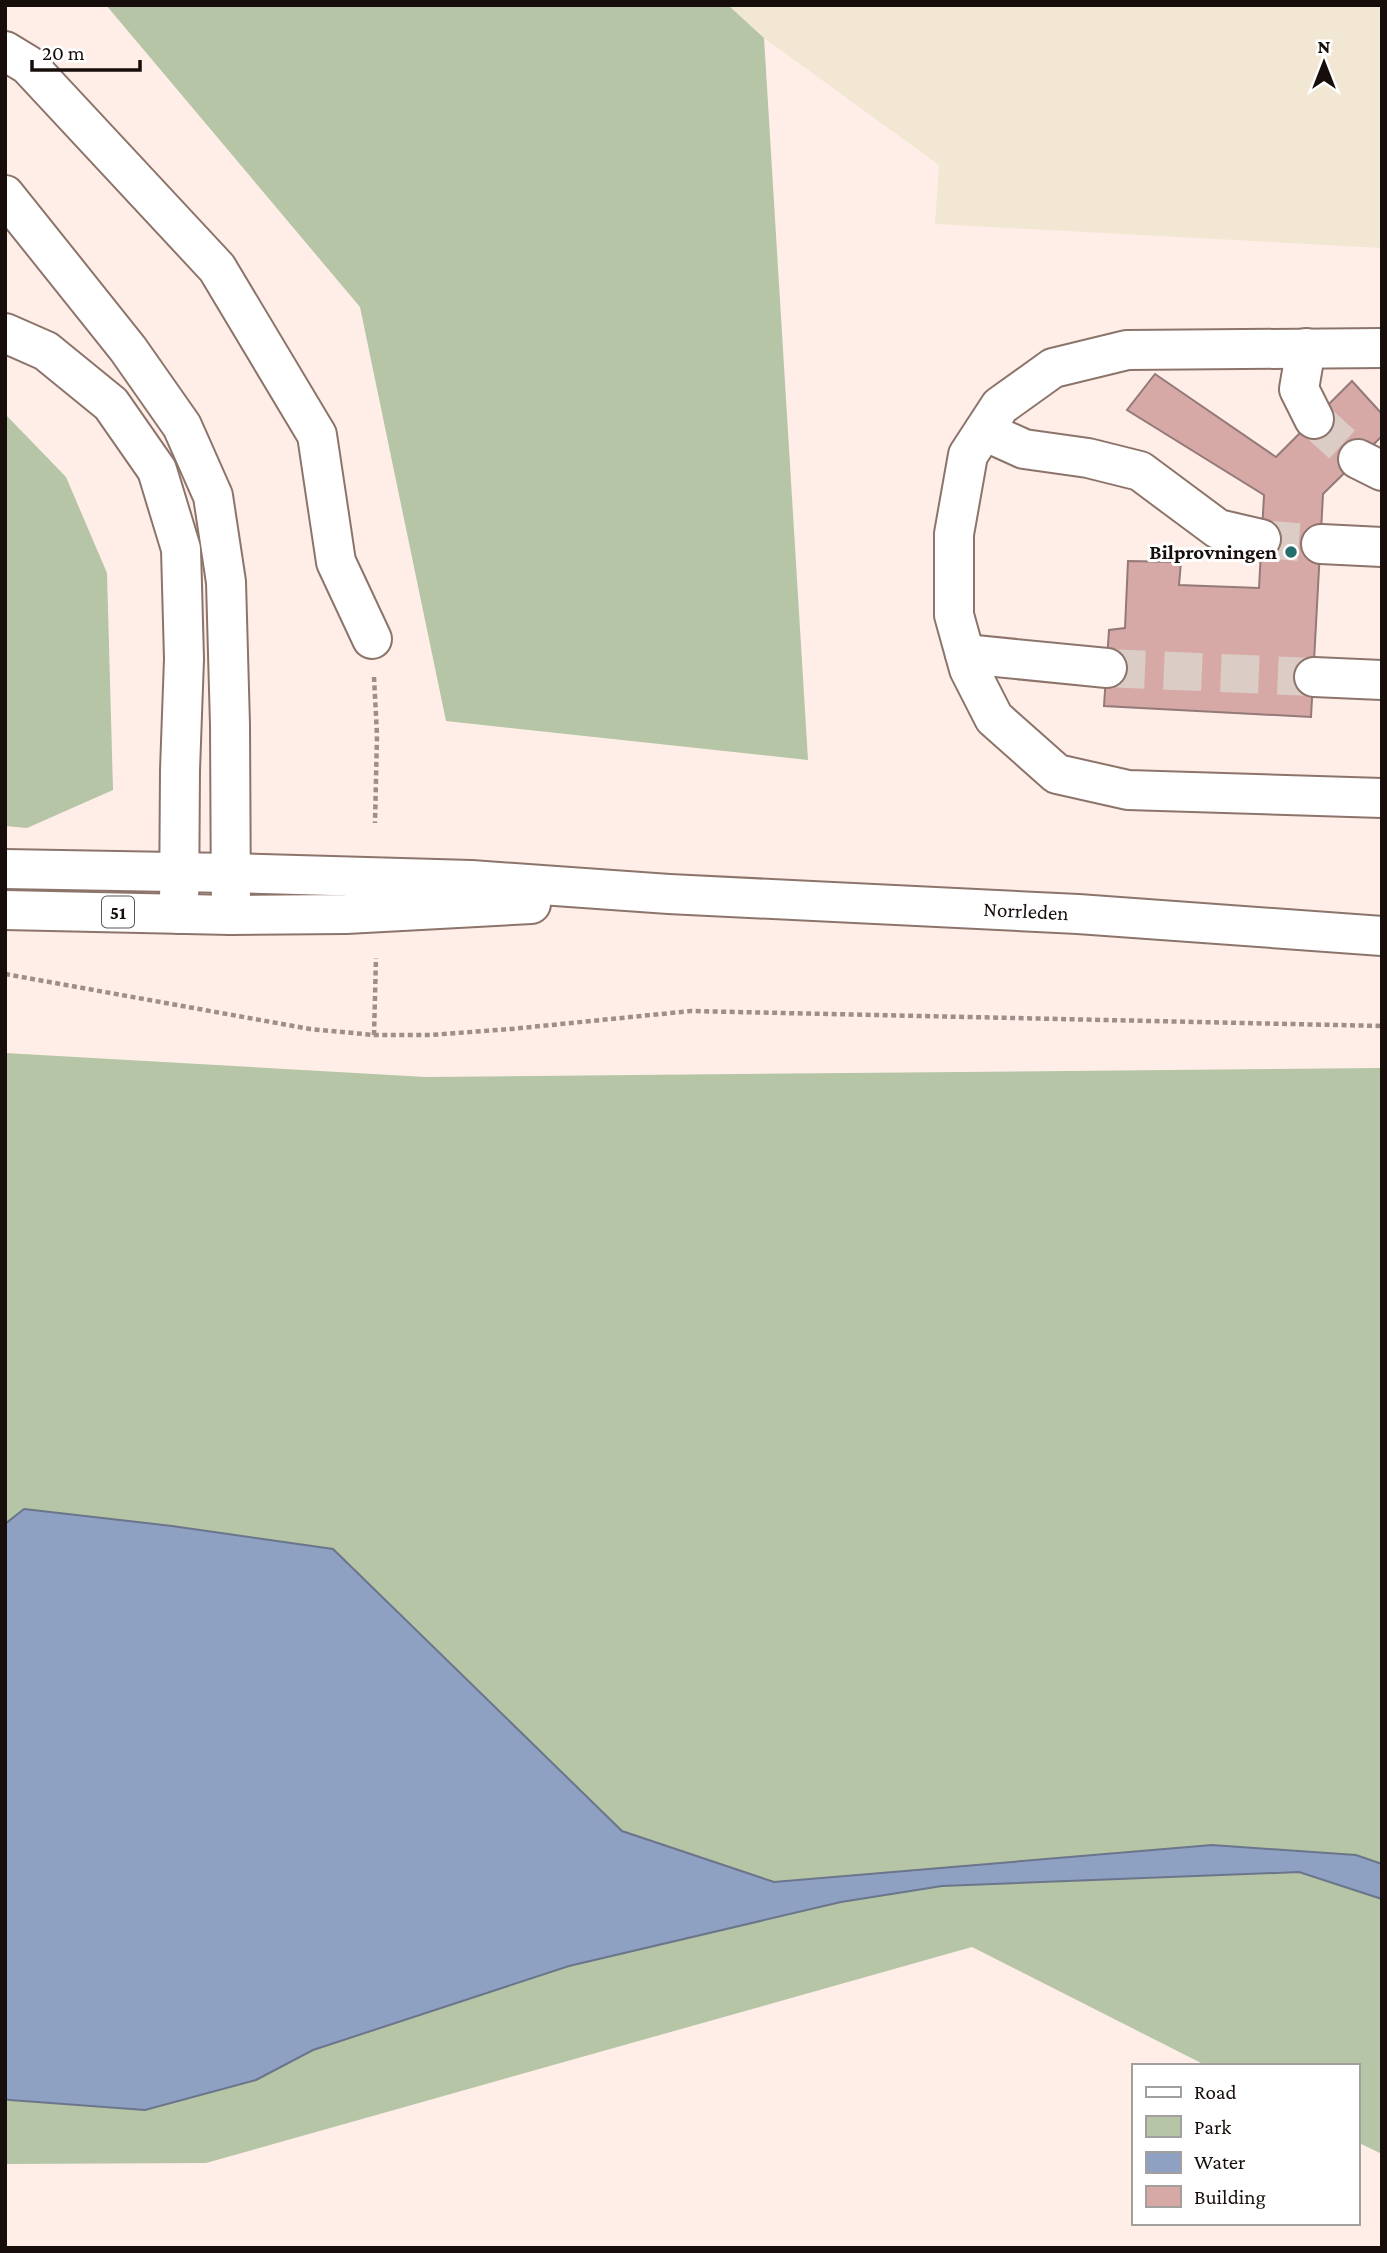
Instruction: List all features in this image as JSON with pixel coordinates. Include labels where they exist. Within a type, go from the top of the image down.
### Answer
[{"type":"main road","points":[[5,51],[28,65],[217,268],[317,436],[336,562],[372,639]]},
{"type":"main road","points":[[5,195],[128,349],[182,426],[213,496],[226,582],[231,915],[346,914],[669,894]]},
{"type":"main road","points":[[5,334],[46,351],[111,404],[157,470],[181,549],[184,659],[179,914]]},
{"type":"main road","points":[[1306,348],[1299,388],[1314,419]]},
{"type":"main road","points":[[1382,348],[1127,350],[1054,368],[1000,406],[968,455],[954,534],[954,615],[969,669],[995,718],[1057,774],[1128,790],[1382,798]]},
{"type":"main road","points":[[984,431],[1024,449],[1088,458],[1140,471],[1218,529],[1261,539]]},
{"type":"main road","points":[[1321,544],[1382,547]]},
{"type":"main road","points":[[965,654],[1107,668]]},
{"type":"main road","points":[[1314,677],[1382,680]]},
{"type":"main road","name":"51","points":[[5,869],[230,873]]},
{"type":"main road","points":[[230,873],[471,880],[669,894]]},
{"type":"main road","name":"Norrleden","points":[[669,894],[1078,914],[1382,936]]},
{"type":"main road","name":"51","points":[[5,910],[231,915]]},
{"type":"path","points":[[372,639],[377,735],[375,823]]},
{"type":"path","points":[[374,1035],[376,958]]},
{"type":"path","points":[[5,974],[310,1028],[374,1035],[484,1031],[691,1011],[1382,1026]]},
{"type":"shaded area","points":[[728,5],[1382,5],[1382,248],[935,224],[939,165],[764,38]]},
{"type":"green space","points":[[106,5],[728,5],[764,38],[808,760],[446,721],[360,307]]},
{"type":"green space","points":[[5,414],[66,477],[107,573],[113,790],[27,828],[5,826]]},
{"type":"green space","points":[[5,1053],[426,1077],[1382,1068],[1382,2154],[1359,2143],[1359,2064],[1203,2064],[972,1947],[206,2163],[5,2164]]},
{"type":"water","points":[[24,1509],[172,1526],[333,1549],[622,1831],[774,1882],[1212,1845],[1356,1855],[1382,1864],[1382,1899],[1299,1872],[942,1886],[841,1902],[569,1966],[313,2050],[256,2080],[145,2110],[5,2099],[5,1524]]},
{"type":"building","name":"Bilprovningen","points":[[1155,374],[1276,457],[1352,381],[1382,414],[1382,436],[1323,494],[1311,717],[1104,706],[1109,630],[1125,628],[1128,561],[1181,562],[1179,585],[1259,588],[1264,495],[1127,410]]},
{"type":"tunnel","points":[[1314,419],[1358,459]]},
{"type":"tunnel","points":[[1261,539],[1321,544]]},
{"type":"tunnel","points":[[1107,668],[1314,677]]},
{"type":"place","name":"Bilprovningen","points":[[1291,552]]}]
